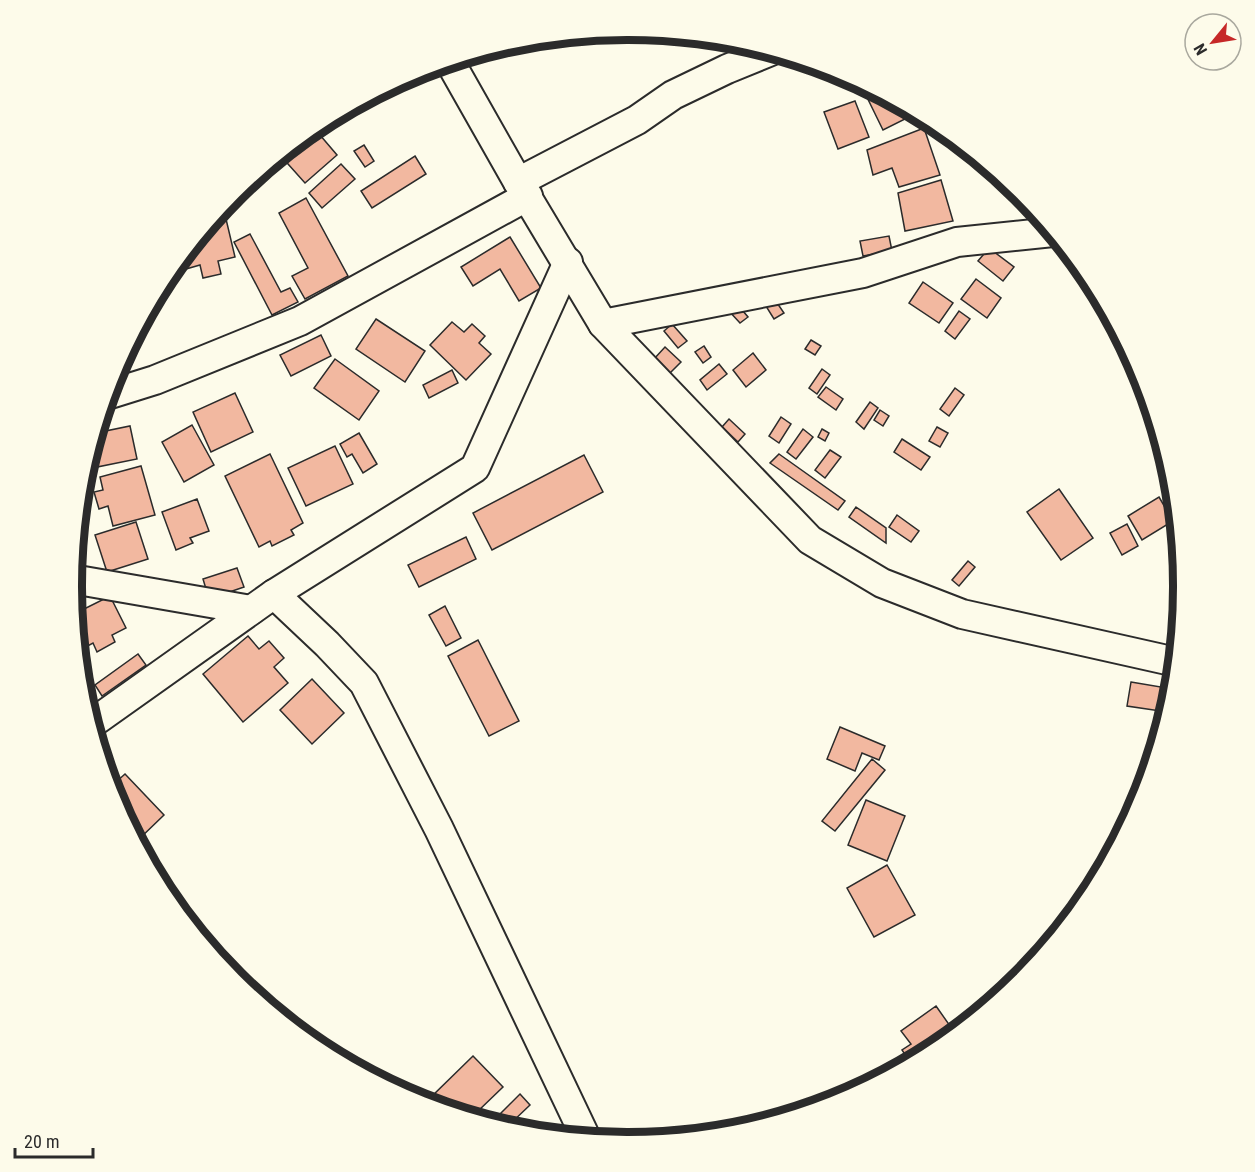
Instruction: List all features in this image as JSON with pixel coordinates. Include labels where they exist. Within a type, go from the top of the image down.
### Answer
[{"type":"street","points":[[119,391],[154,380],[300,321],[637,120],[673,95],[758,56]]},
{"type":"street","points":[[454,68],[603,324],[810,540],[882,583],[962,614],[1168,660]]},
{"type":"street","points":[[603,324],[863,273],[957,242],[1043,233]]},
{"type":"street","points":[[99,718],[274,594],[475,468],[568,262]]},
{"type":"street","points":[[82,581],[251,610]]},
{"type":"street","points":[[274,594],[364,683],[439,829],[582,1129]]},
{"type":"building","points":[[866,96],[907,118],[883,130]]},
{"type":"building","points":[[855,101],[869,137],[838,149],[824,112]]},
{"type":"building","points":[[924,128],[940,175],[899,187],[892,168],[873,175],[867,150]]},
{"type":"building","points":[[320,135],[337,155],[305,183],[285,161]]},
{"type":"building","points":[[364,145],[374,161],[365,167],[354,151]]},
{"type":"building","points":[[415,156],[426,174],[372,208],[361,191]]},
{"type":"building","points":[[341,164],[355,179],[322,208],[309,193]]},
{"type":"building","points":[[941,180],[953,221],[905,231],[898,193]]},
{"type":"building","points":[[306,198],[348,276],[305,299],[292,276],[308,268],[279,213]]},
{"type":"building","points":[[226,219],[235,257],[218,261],[221,274],[203,278],[200,265],[186,269],[195,254]]},
{"type":"building","points":[[250,234],[281,292],[290,288],[298,302],[272,315],[234,242]]},
{"type":"building","points":[[889,236],[892,251],[863,256],[860,241]]},
{"type":"building","points":[[510,237],[541,288],[519,301],[500,269],[473,286],[461,267]]},
{"type":"building","points":[[989,248],[1014,267],[1003,281],[978,261]]},
{"type":"building","points":[[976,279],[1001,298],[987,318],[961,299]]},
{"type":"building","points":[[923,282],[953,303],[939,323],[909,303]]},
{"type":"building","points":[[773,297],[784,313],[774,319],[764,303]]},
{"type":"building","points":[[737,304],[748,317],[740,323],[729,311]]},
{"type":"building","points":[[959,311],[970,319],[955,339],[945,331]]},
{"type":"building","points":[[376,319],[425,351],[405,382],[356,349]]},
{"type":"building","points":[[452,322],[464,332],[472,324],[485,336],[479,343],[491,354],[466,380],[430,345]]},
{"type":"building","points":[[672,324],[687,341],[678,348],[664,331]]},
{"type":"building","points":[[321,335],[331,356],[291,376],[280,355]]},
{"type":"building","points":[[811,340],[821,346],[815,355],[805,349]]},
{"type":"building","points":[[704,346],[711,357],[703,363],[695,352]]},
{"type":"building","points":[[665,347],[681,362],[669,374],[654,359]]},
{"type":"building","points":[[753,353],[766,370],[746,387],[733,370]]},
{"type":"building","points":[[335,359],[379,391],[359,420],[314,388]]},
{"type":"building","points":[[719,364],[727,374],[707,390],[700,380]]},
{"type":"building","points":[[822,369],[830,375],[817,394],[809,388]]},
{"type":"building","points":[[452,370],[458,383],[429,398],[423,385]]},
{"type":"building","points":[[826,387],[843,399],[836,410],[818,397]]},
{"type":"building","points":[[955,388],[964,395],[949,416],[940,409]]},
{"type":"building","points":[[235,393],[253,432],[211,452],[193,412]]},
{"type":"building","points":[[870,402],[878,408],[864,429],[856,422]]},
{"type":"building","points":[[880,410],[889,416],[883,426],[874,420]]},
{"type":"building","points":[[781,417],[791,424],[779,443],[769,436]]},
{"type":"building","points":[[729,419],[745,434],[738,442],[722,427]]},
{"type":"building","points":[[192,425],[214,465],[184,482],[162,442]]},
{"type":"building","points":[[130,426],[137,459],[97,467],[105,431]]},
{"type":"building","points":[[937,427],[948,433],[940,447],[929,441]]},
{"type":"building","points":[[803,429],[813,437],[796,459],[787,452]]},
{"type":"building","points":[[822,429],[829,433],[825,441],[818,437]]},
{"type":"building","points":[[359,433],[377,464],[363,473],[352,454],[347,457],[340,444]]},
{"type":"building","points":[[902,439],[930,457],[921,470],[894,452]]},
{"type":"building","points":[[335,446],[353,484],[306,506],[288,468]]},
{"type":"building","points":[[830,450],[841,457],[825,478],[815,470]]},
{"type":"building","points":[[270,454],[303,523],[291,530],[294,535],[272,546],[270,541],[259,547],[225,476]]},
{"type":"building","points":[[779,454],[845,501],[838,510],[770,463]]},
{"type":"building","points":[[584,455],[603,492],[492,550],[473,513]]},
{"type":"building","points":[[141,466],[155,515],[113,526],[108,506],[99,509],[94,492],[103,490],[100,477]]},
{"type":"building","points":[[1059,489],[1093,538],[1061,560],[1027,512]]},
{"type":"building","points":[[1159,497],[1168,512],[1169,523],[1142,540],[1128,516]]},
{"type":"building","points":[[197,499],[209,531],[190,538],[193,543],[176,550],[162,512]]},
{"type":"building","points":[[856,507],[886,528],[886,543],[849,517]]},
{"type":"building","points":[[897,515],[919,531],[911,542],[889,527]]},
{"type":"building","points":[[136,522],[148,559],[107,572],[95,535]]},
{"type":"building","points":[[1127,524],[1138,546],[1122,555],[1110,533]]},
{"type":"building","points":[[466,537],[476,559],[419,587],[408,565]]},
{"type":"building","points":[[968,561],[975,567],[959,586],[952,580]]},
{"type":"building","points":[[237,568],[244,587],[209,599],[203,579]]},
{"type":"building","points":[[110,596],[126,628],[112,635],[115,642],[97,652],[93,643],[86,647],[83,610]]},
{"type":"building","points":[[445,606],[461,638],[446,646],[429,615]]},
{"type":"building","points":[[248,636],[259,649],[269,641],[284,658],[274,667],[288,683],[243,722],[203,674]]},
{"type":"building","points":[[478,640],[519,721],[489,736],[448,656]]},
{"type":"building","points":[[138,654],[146,665],[102,696],[95,685]]},
{"type":"building","points":[[312,679],[344,713],[312,744],[280,710]]},
{"type":"building","points":[[1131,682],[1164,687],[1158,711],[1127,706]]},
{"type":"building","points":[[840,727],[885,746],[879,760],[862,753],[855,771],[827,759]]},
{"type":"building","points":[[872,759],[885,770],[835,831],[822,821]]},
{"type":"building","points":[[125,774],[164,815],[143,836],[124,795],[118,780]]},
{"type":"building","points":[[866,800],[905,816],[887,861],[848,845]]},
{"type":"building","points":[[887,865],[915,915],[874,937],[847,888]]},
{"type":"building","points":[[936,1006],[950,1026],[905,1055],[902,1050],[911,1044],[901,1031]]},
{"type":"building","points":[[473,1056],[503,1087],[478,1111],[433,1095]]},
{"type":"building","points":[[520,1094],[530,1105],[515,1120],[499,1115]]}]
